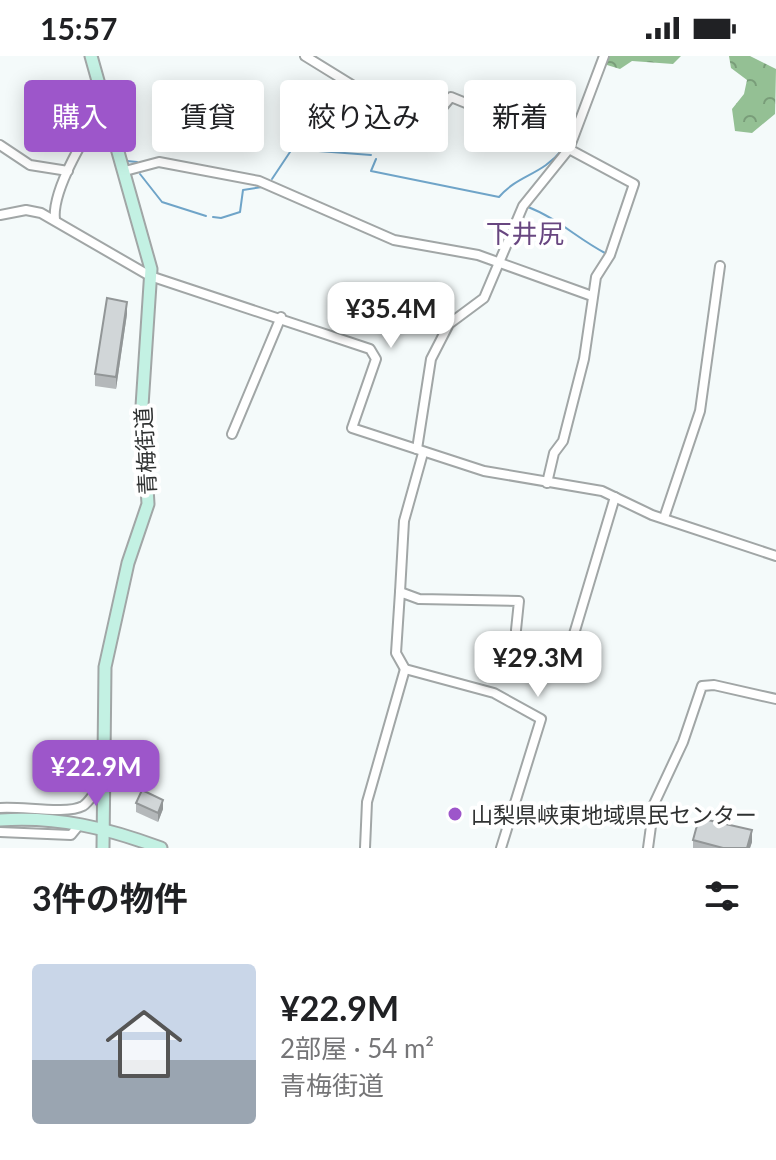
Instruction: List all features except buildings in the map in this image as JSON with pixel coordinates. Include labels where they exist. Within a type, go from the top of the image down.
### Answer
[{"type":"main road","name":"青梅街道","points":[[91,56],[98,80]]},
{"type":"main road","name":"青梅街道","points":[[103,848],[105,667],[128,563],[148,504],[142,406],[150,276],[146,242],[119,152]]},
{"type":"main road","points":[[0,820],[104,827],[161,848]]},
{"type":"street","points":[[305,56],[428,124],[451,97],[464,102]]},
{"type":"street","points":[[576,128],[604,56]]},
{"type":"street","points":[[0,145],[30,165],[68,171]]},
{"type":"street","points":[[55,220],[54,210],[78,152]]},
{"type":"street","points":[[365,848],[367,802],[405,669],[396,653],[404,521],[420,451],[431,359],[449,324],[458,314],[484,298],[523,206],[566,152]]},
{"type":"street","points":[[547,483],[554,453],[563,441],[584,359],[592,296],[634,184],[574,152]]},
{"type":"street","points":[[125,171],[159,162],[259,181],[394,240],[478,255],[592,296]]},
{"type":"street","points":[[0,215],[26,210],[55,220],[150,276],[281,317],[376,354],[352,428],[520,480],[602,491],[664,518],[776,556]]},
{"type":"street","points":[[664,518],[700,411],[720,266]]},
{"type":"street","points":[[232,434],[281,317]]},
{"type":"street","points":[[574,634],[615,497]]},
{"type":"street","points":[[400,592],[419,599],[519,601],[516,630]]},
{"type":"street","points":[[405,669],[494,693],[541,719],[501,848]]},
{"type":"street","points":[[648,848],[654,804],[683,742],[702,686],[714,685],[776,699]]},
{"type":"street","points":[[0,808],[70,810],[86,805],[95,790],[105,783]]},
{"type":"street","points":[[0,832],[71,835],[80,824]]},
{"type":"green space","points":[[607,56],[681,56],[673,64],[632,61],[620,69],[607,65]]},
{"type":"green space","points":[[729,56],[750,56],[776,69],[775,114],[752,133],[735,131],[732,109],[744,94],[747,80],[731,68]]},
{"type":"waterway","points":[[272,179],[292,149],[371,155]]},
{"type":"waterway","points":[[376,159],[371,171],[499,197],[514,184],[547,165],[560,152]]},
{"type":"waterway","points":[[127,161],[137,162]]},
{"type":"waterway","points":[[140,174],[162,202],[206,216]]},
{"type":"waterway","points":[[213,217],[221,218],[240,212],[243,190],[262,187]]},
{"type":"waterway","points":[[528,207],[605,253]]},
{"type":"place","name":"山梨県峡東地域県民センター","points":[[455,814]]},
{"type":"district","name":"下井尻","points":[[525,233]]}]
